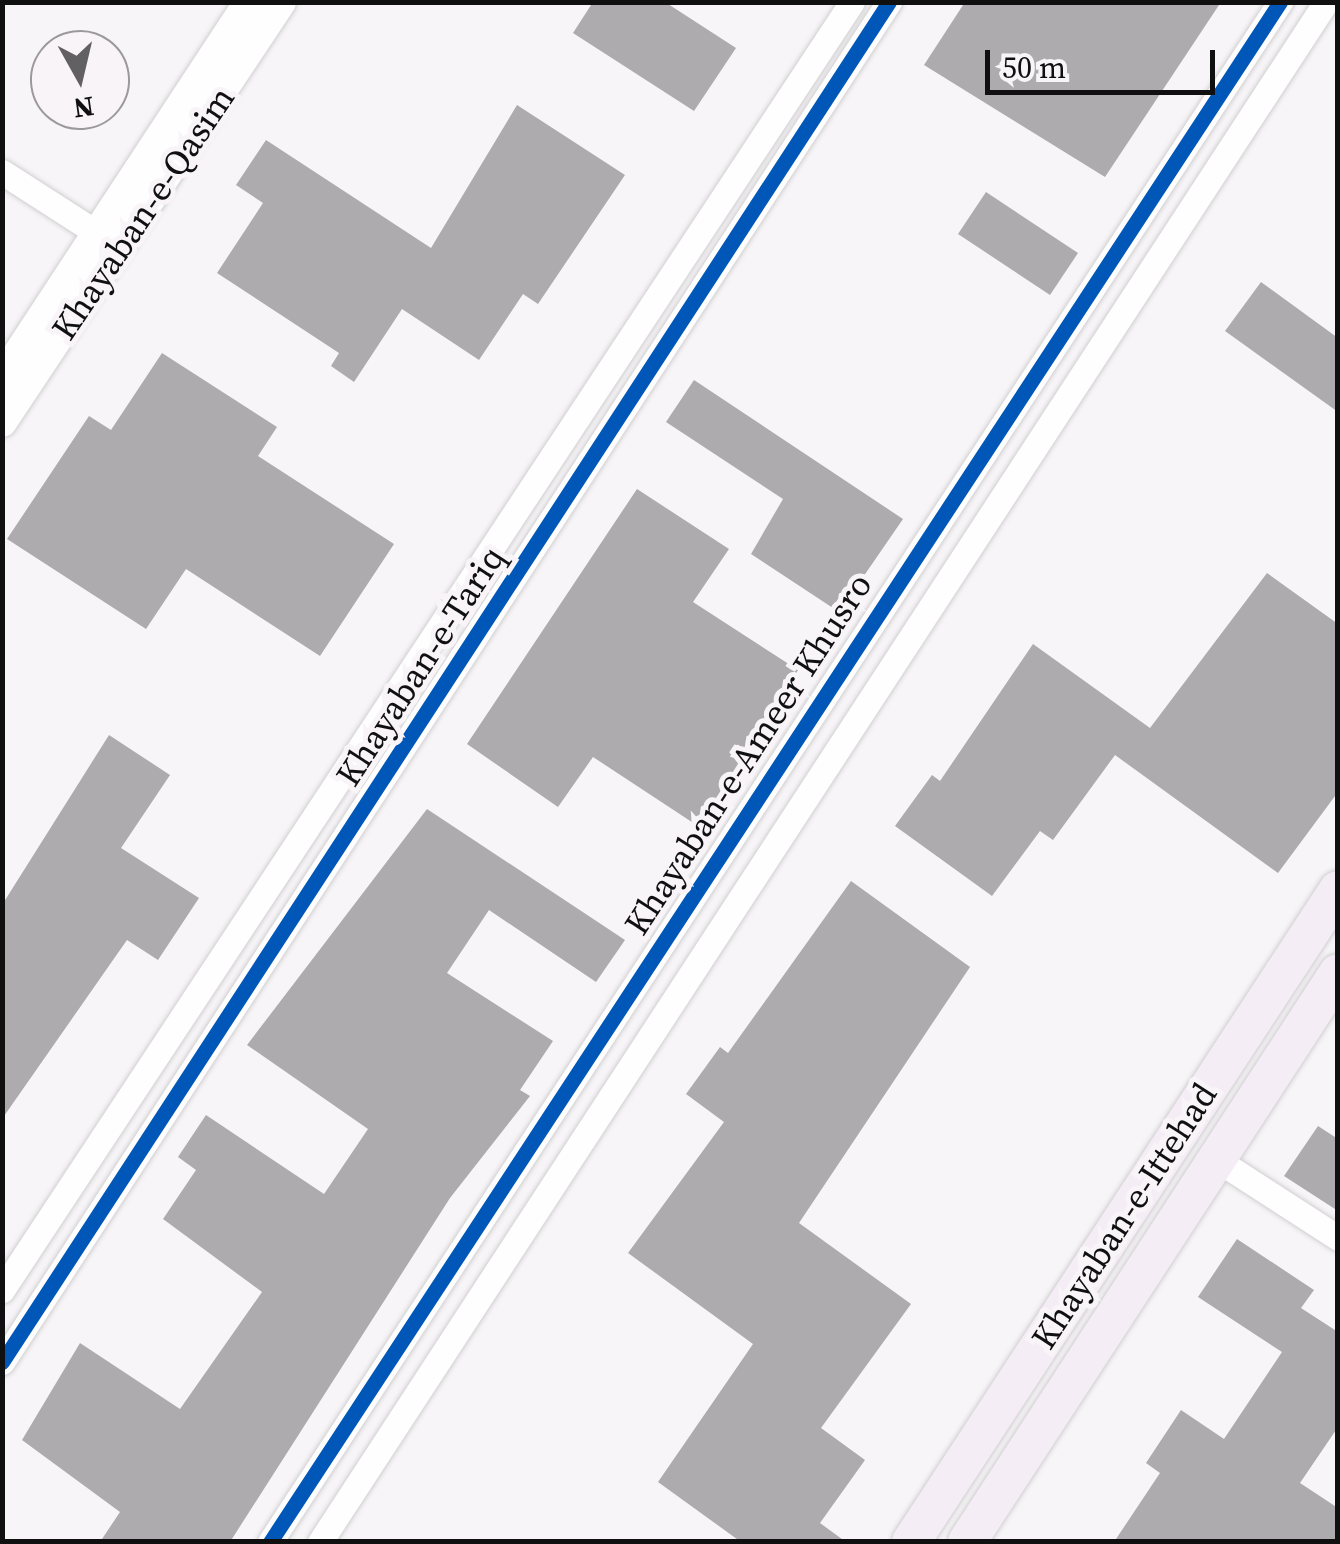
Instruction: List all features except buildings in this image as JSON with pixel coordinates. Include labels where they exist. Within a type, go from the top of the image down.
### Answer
[{"type":"main road","name":"Khayaban-e-Ittehad","points":[[911,1542],[1338,890]]},
{"type":"main road","name":"Khayaban-e-Ittehad","points":[[966,1542],[1338,973]]},
{"type":"street","name":"Khayaban-e-Qasim","points":[[2,422],[282,2]]},
{"type":"street","name":"Khayaban-e-Tariq","points":[[2,1290],[193,995],[852,2]]},
{"type":"street","name":"Khayaban-e-Tariq","points":[[2,1362],[889,2]]},
{"type":"street","name":"Khayaban-e-Ameer Khusro","points":[[270,1542],[682,908],[1280,2]]},
{"type":"street","name":"Khayaban-e-Ameer Khusro","points":[[320,1542],[1326,2]]},
{"type":"street","name":"Khayaban-e-Qasim","points":[[2,378],[100,234],[242,5]]},
{"type":"street","points":[[2,172],[100,234]]},
{"type":"street","points":[[693,244],[718,262]]},
{"type":"street","points":[[715,860],[725,876],[751,883]]},
{"type":"street","points":[[682,908],[710,904],[722,929]]},
{"type":"street","points":[[193,995],[208,1018],[233,1010]]},
{"type":"street","points":[[163,1042],[191,1042],[199,1062]]},
{"type":"street","points":[[1216,1159],[1338,1238]]},
{"type":"cycle path","points":[[2,1362],[889,2]]},
{"type":"cycle path","points":[[270,1542],[1280,2]]}]
